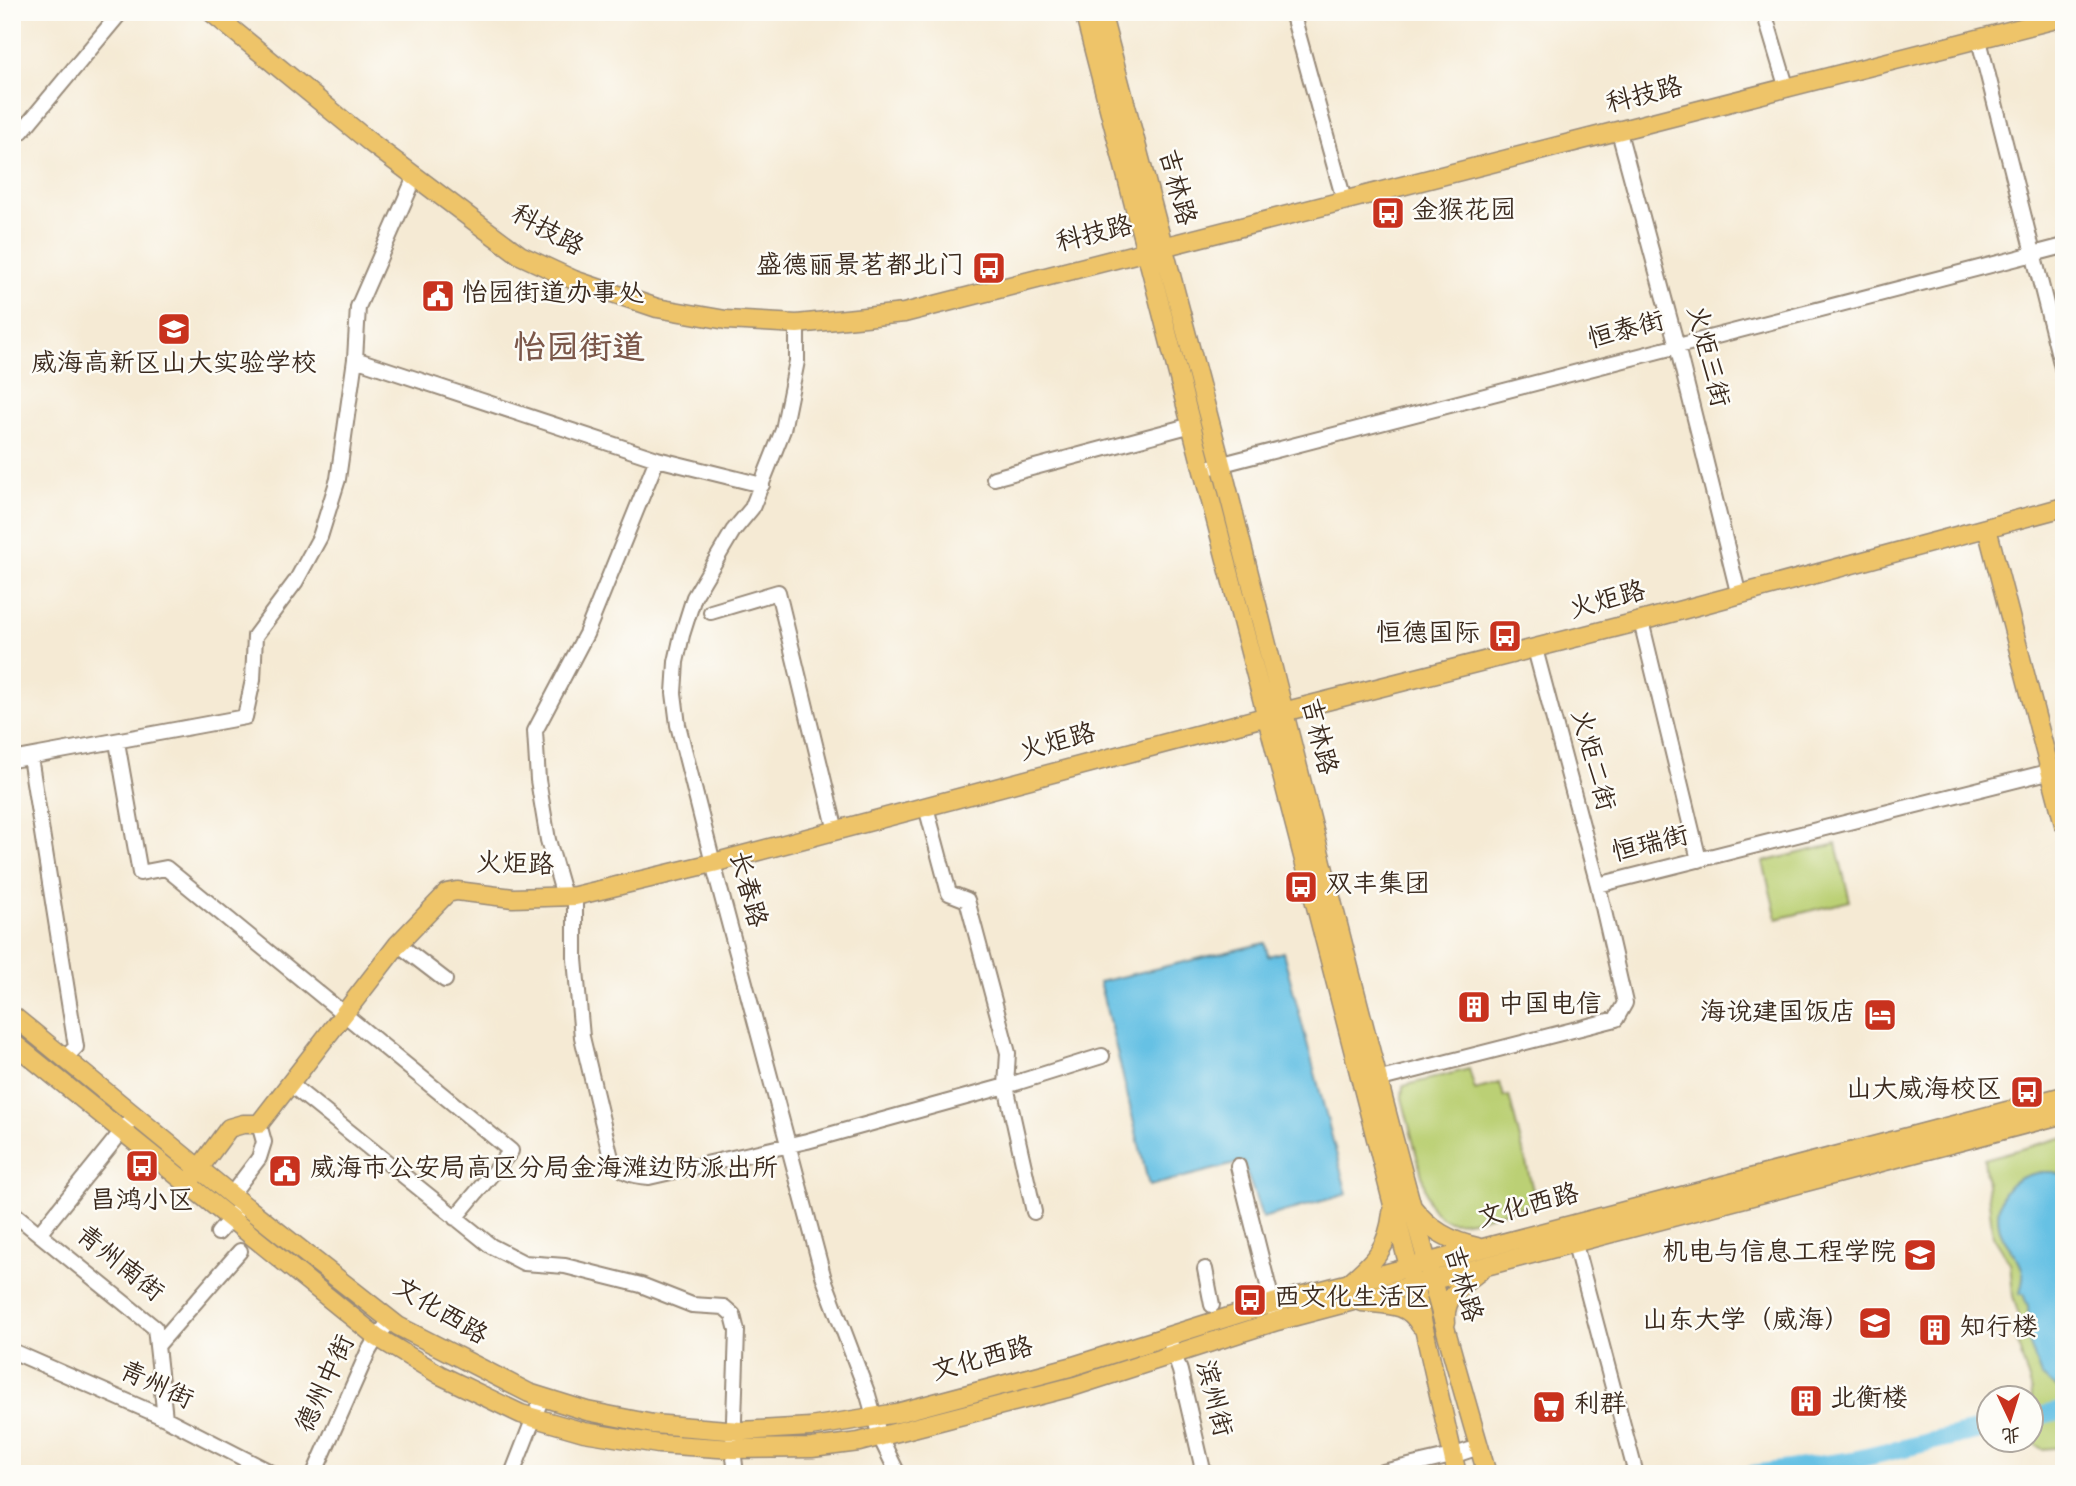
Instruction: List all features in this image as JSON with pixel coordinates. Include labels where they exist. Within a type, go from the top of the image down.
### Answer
[{"type":"main road","name":"科技路","points":[[211,12],[415,177],[520,255],[574,280],[657,307],[726,320],[797,324],[904,313],[2064,17]]},
{"type":"main road","name":"吉林路","points":[[1084,12],[1221,464],[1275,714]]},
{"type":"main road","name":"吉林路","points":[[1101,12],[1203,469],[1275,714],[1422,1284],[1425,1336],[1457,1474]]},
{"type":"main road","name":"火炬路","points":[[259,1124],[398,944],[447,893],[457,891],[513,898],[570,896],[713,863],[1275,714],[1739,596],[2064,507]]},
{"type":"main road","points":[[1987,528],[2057,769],[2064,824]]},
{"type":"main road","name":"文化西路","points":[[12,1015],[199,1168],[235,1206],[377,1337],[440,1375],[521,1414],[584,1432],[658,1444],[733,1449],[812,1448],[880,1437],[1075,1386],[1174,1355],[1277,1321],[1417,1265],[1486,1257]]},
{"type":"main road","name":"文化西路","points":[[12,1042],[188,1184],[235,1206],[391,1320],[455,1356],[529,1393],[587,1411],[653,1424],[733,1430],[810,1427],[875,1418],[1070,1367],[1273,1303],[1422,1284],[1486,1257],[2064,1096]]},
{"type":"main road","name":"文化西路","points":[[1572,1234],[2064,1114]]},
{"type":"main road","points":[[188,1184],[229,1128],[243,1124],[259,1124]]},
{"type":"main road","points":[[1425,1336],[1413,1313],[1352,1292],[1383,1248],[1402,1205],[1440,1234],[1486,1257],[1450,1296],[1445,1311],[1447,1333]]},
{"type":"main road","name":"吉林路","points":[[1422,1284],[1447,1333],[1487,1474]]},
{"type":"street","points":[[12,138],[22,131],[121,12]]},
{"type":"street","points":[[1292,12],[1344,200]]},
{"type":"street","points":[[1764,12],[1787,89]]},
{"type":"street","points":[[1979,40],[2064,374]]},
{"type":"street","name":"火炬三街","points":[[1619,132],[1678,346],[1739,596]]},
{"type":"street","points":[[12,760],[245,718],[253,680],[256,636],[296,581],[324,526],[338,479],[355,359],[358,307],[415,177]]},
{"type":"street","name":"恒泰街","points":[[1203,469],[2064,246]]},
{"type":"street","name":"长春路","points":[[797,324],[797,361],[783,430],[752,508],[733,531],[694,597],[676,662],[674,693],[678,725],[713,863],[824,1279],[880,1437],[898,1474]]},
{"type":"street","points":[[355,359],[657,459],[762,485]]},
{"type":"street","points":[[994,478],[1192,425]]},
{"type":"street","points":[[657,459],[602,597],[587,625],[586,635],[535,731],[538,780],[548,840],[570,896],[582,1037],[611,1158],[617,1167],[633,1176],[649,1177],[807,1141],[1006,1086],[1102,1056]]},
{"type":"street","points":[[711,612],[778,592],[836,831]]},
{"type":"street","points":[[1641,621],[1699,860]]},
{"type":"street","name":"火炬二街","points":[[1535,649],[1598,886]]},
{"type":"street","points":[[117,742],[140,873],[166,869],[510,1151],[455,1218]]},
{"type":"street","points":[[30,757],[76,1047],[65,1058]]},
{"type":"street","name":"恒瑞街","points":[[1370,1082],[1616,1019],[1625,1003],[1598,886],[2057,769]]},
{"type":"street","points":[[926,807],[949,893],[967,901],[1008,1053],[1006,1086],[1034,1212]]},
{"type":"street","points":[[398,944],[445,980]]},
{"type":"street","points":[[290,1084],[455,1218],[491,1245],[524,1263],[565,1266],[641,1285],[692,1304],[724,1307],[733,1315],[737,1331],[733,1430],[736,1474]]},
{"type":"street","points":[[39,1234],[135,1115]]},
{"type":"street","points":[[218,1233],[259,1158],[264,1142],[259,1124]]},
{"type":"street","points":[[1238,1166],[1277,1321]]},
{"type":"street","name":"青州南街","points":[[12,1212],[155,1328],[165,1418]]},
{"type":"street","points":[[1572,1234],[1636,1474]]},
{"type":"street","points":[[157,1346],[240,1251]]},
{"type":"street","points":[[1205,1269],[1212,1305]]},
{"type":"street","name":"德州中街","points":[[314,1474],[377,1337],[391,1320]]},
{"type":"street","name":"滨州街","points":[[1168,1336],[1204,1474]]},
{"type":"street","name":"青州街","points":[[12,1351],[165,1418],[274,1474]]},
{"type":"street","points":[[512,1474],[542,1397]]},
{"type":"street","points":[[1374,1474],[1479,1447]]},
{"type":"green space","points":[[1836,844],[1850,901],[1777,919],[1763,862]]},
{"type":"green space","points":[[1469,1069],[1475,1090],[1500,1083],[1504,1097],[1509,1096],[1536,1202],[1479,1219],[1457,1222],[1442,1218],[1429,1203],[1402,1098],[1403,1086]]},
{"type":"green space","points":[[2064,1138],[2064,1447],[2044,1449],[2044,1384],[2030,1384],[2017,1342],[2020,1319],[2013,1296],[2010,1263],[1993,1236],[1984,1159]]},
{"type":"water","points":[[1265,943],[1268,956],[1283,952],[1347,1194],[1262,1218],[1243,1162],[1149,1186],[1099,982]]},
{"type":"water","points":[[2054,1172],[2064,1176],[2064,1391],[2041,1376],[2027,1337],[2028,1307],[2023,1294],[2020,1294],[2022,1268],[2004,1239],[1998,1213],[2002,1197],[2012,1183],[2027,1175]]},
{"type":"waterway","points":[[2044,1415],[2064,1410]]},
{"type":"waterway","points":[[1753,1474],[1854,1460],[1974,1431]]},
{"type":"place","name":"金猴花园","points":[[1388,213]]},
{"type":"place","name":"盛德丽景茗都北门","points":[[989,268]]},
{"type":"place","name":"怡园街道办事处","points":[[438,296]]},
{"type":"place","name":"威海高新区山大实验学校","points":[[174,329]]},
{"type":"place","name":"恒德国际","points":[[1505,636]]},
{"type":"place","name":"双丰集团","points":[[1301,887]]},
{"type":"place","name":"中国电信","points":[[1474,1007]]},
{"type":"place","name":"海说建国饭店","points":[[1880,1015]]},
{"type":"place","name":"山大威海校区","points":[[2027,1092]]},
{"type":"place","name":"昌鸿小区","points":[[142,1166]]},
{"type":"place","name":"威海市公安局高区分局金海滩边防派出所","points":[[285,1171]]},
{"type":"place","name":"机电与信息工程学院","points":[[1920,1255]]},
{"type":"place","name":"西文化生活区","points":[[1250,1300]]},
{"type":"place","name":"山东大学（威海）","points":[[1875,1323]]},
{"type":"place","name":"知行楼","points":[[1935,1330]]},
{"type":"place","name":"北衡楼","points":[[1806,1401]]},
{"type":"place","name":"利群","points":[[1549,1407]]},
{"type":"district","name":"怡园街道","points":[[579,352]]}]
